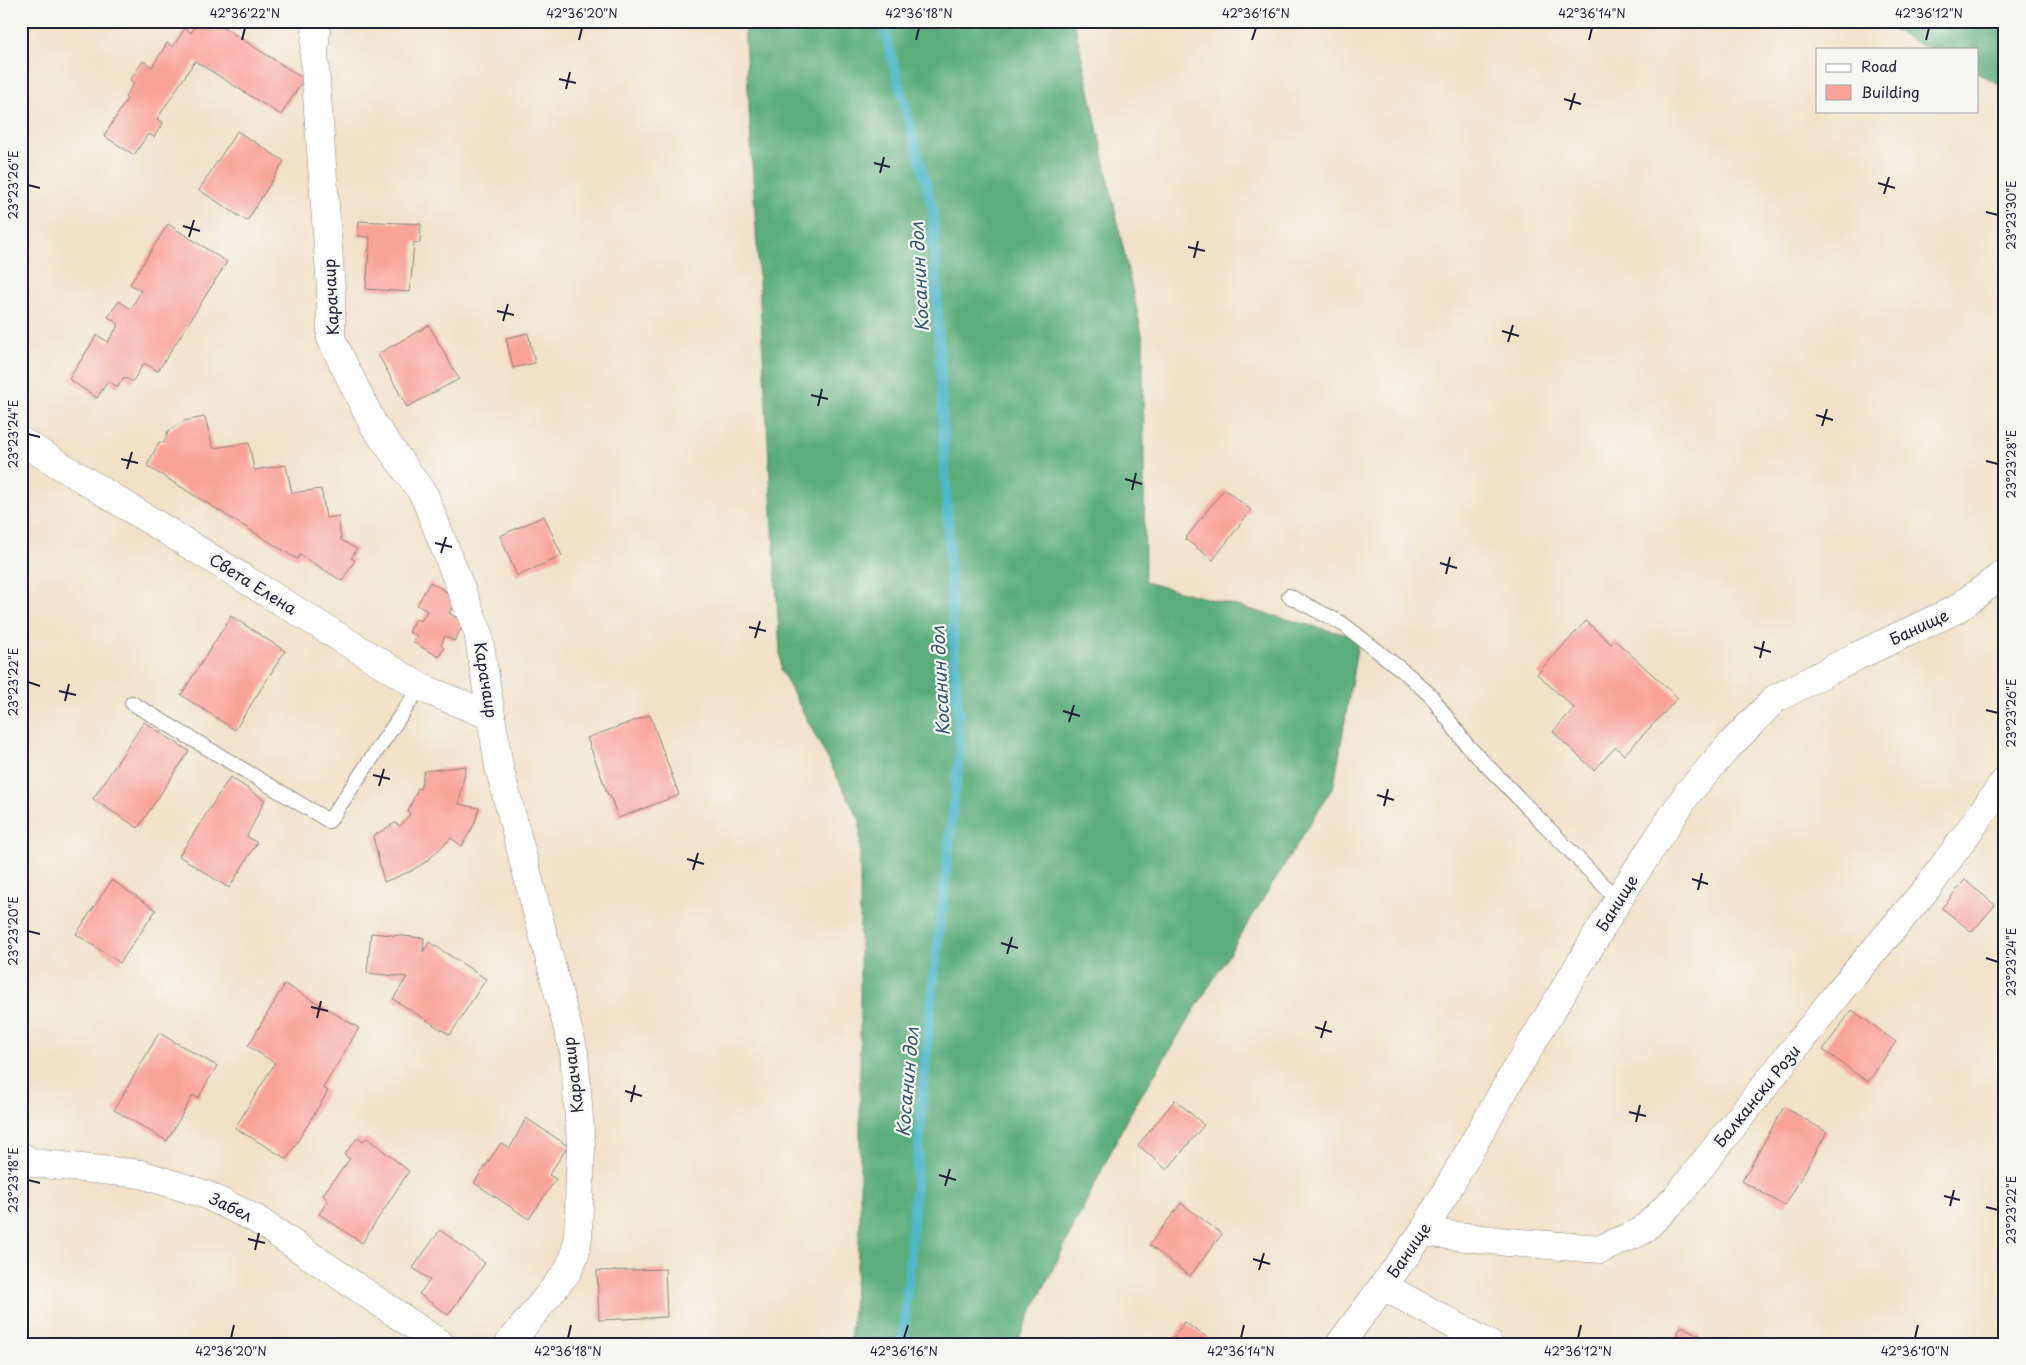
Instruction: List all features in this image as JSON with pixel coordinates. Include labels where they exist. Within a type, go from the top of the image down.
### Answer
[{"type":"street","name":"Карачаир","points":[[316,21],[314,54],[331,289],[331,338],[373,424],[424,495],[478,632],[500,767],[574,1052],[581,1145],[578,1237],[575,1254],[568,1271],[509,1344]]},
{"type":"street","name":"Света Елена","points":[[21,441],[420,687],[491,716]]},
{"type":"street","name":"Банище","points":[[1340,1344],[1424,1232],[1516,1071],[1618,900],[1687,794],[1729,746],[1775,699],[1857,656],[1955,610],[2005,573]]},
{"type":"street","name":"Балкански Рози","points":[[1424,1232],[1508,1242],[1601,1249],[1642,1231],[1676,1198],[1838,994],[1929,886],[2005,781]]},
{"type":"street","name":"Забел","points":[[25,1165],[109,1169],[141,1174],[204,1194],[256,1219],[441,1344]]},
{"type":"street","points":[[1383,1286],[1489,1344]]},
{"type":"lane","points":[[1289,596],[1343,624],[1425,690],[1466,744],[1618,900]]},
{"type":"lane","points":[[132,703],[329,821],[420,687]]},
{"type":"green space","points":[[744,21],[1074,21],[1143,339],[1145,582],[1359,638],[1334,785],[1128,1117],[1016,1344],[850,1344],[860,1228],[860,821],[781,670]]},
{"type":"green space","points":[[1875,21],[2005,21],[2005,87],[1978,74],[1978,48],[1928,48]]},
{"type":"building","points":[[199,21],[214,21],[304,79],[281,115],[195,61],[157,119],[163,123],[154,137],[148,134],[134,155],[104,136],[127,99],[125,97],[134,83],[130,80],[143,61],[152,67],[167,43],[173,47],[185,28],[191,33]]},
{"type":"building","points":[[237,131],[284,161],[247,221],[199,190]]},
{"type":"building","points":[[359,221],[421,224],[420,243],[414,242],[410,292],[366,289],[370,237],[358,236]]},
{"type":"building","points":[[168,224],[227,262],[158,371],[144,363],[132,382],[124,377],[118,387],[108,381],[97,398],[69,379],[97,335],[108,342],[119,324],[108,317],[119,301],[131,309],[141,291],[130,284]]},
{"type":"building","points":[[429,325],[459,379],[407,407],[378,354]]},
{"type":"building","points":[[528,333],[535,363],[513,368],[506,338]]},
{"type":"building","points":[[205,417],[213,448],[249,443],[254,470],[286,465],[292,493],[321,489],[326,518],[338,516],[341,540],[357,549],[351,558],[355,560],[342,581],[300,555],[297,559],[147,466],[159,442],[164,443],[168,431],[184,421]]},
{"type":"building","points":[[1224,489],[1251,510],[1213,560],[1185,539]]},
{"type":"building","points":[[544,516],[562,556],[517,576],[500,536]]},
{"type":"building","points":[[430,582],[457,598],[449,613],[465,623],[454,641],[445,636],[441,645],[444,648],[439,657],[413,642],[417,636],[409,632],[416,619],[421,621],[427,611],[417,605]]},
{"type":"building","points":[[231,616],[285,651],[235,730],[181,695]]},
{"type":"building","points":[[1586,621],[1611,644],[1615,640],[1678,698],[1624,755],[1616,747],[1594,770],[1553,732],[1574,708],[1537,674]]},
{"type":"building","points":[[650,715],[679,795],[618,818],[587,738]]},
{"type":"building","points":[[144,722],[189,751],[138,828],[93,799]]},
{"type":"building","points":[[466,766],[459,804],[479,808],[474,825],[462,846],[451,838],[427,861],[411,871],[384,882],[373,836],[395,823],[400,826],[410,814],[408,811],[418,788],[420,789],[424,771]]},
{"type":"building","points":[[230,777],[265,800],[247,836],[257,843],[229,888],[179,856]]},
{"type":"building","points":[[112,880],[156,910],[120,963],[76,934]]},
{"type":"building","points":[[1965,880],[1995,905],[1972,932],[1942,908]]},
{"type":"building","points":[[371,933],[424,938],[423,952],[429,942],[486,979],[450,1035],[393,999],[407,977],[367,973]]},
{"type":"building","points":[[285,984],[359,1028],[323,1088],[328,1091],[287,1159],[235,1128],[275,1063],[248,1046]]},
{"type":"building","points":[[1852,1010],[1896,1042],[1868,1082],[1823,1050]]},
{"type":"building","points":[[159,1033],[217,1066],[198,1098],[193,1095],[167,1141],[114,1110]]},
{"type":"building","points":[[1175,1100],[1204,1125],[1167,1170],[1138,1145]]},
{"type":"building","points":[[1784,1107],[1827,1132],[1785,1206],[1742,1181]]},
{"type":"building","points":[[526,1118],[568,1146],[549,1175],[556,1179],[529,1219],[474,1183],[501,1143],[510,1148]]},
{"type":"building","points":[[358,1137],[363,1141],[367,1138],[409,1171],[362,1243],[319,1214],[328,1201],[323,1194],[350,1159],[344,1155]]},
{"type":"building","points":[[1181,1203],[1222,1234],[1190,1276],[1149,1245]]},
{"type":"building","points":[[440,1230],[485,1263],[448,1315],[419,1294],[430,1280],[413,1268]]},
{"type":"building","points":[[665,1269],[667,1317],[599,1320],[597,1271]]},
{"type":"building","points":[[1184,1322],[1217,1344],[1170,1344]]},
{"type":"building","points":[[1682,1326],[1700,1336],[1697,1341],[1702,1344],[1671,1344]]},
{"type":"waterway","name":"Косанин дол","points":[[882,21],[933,209],[960,750],[929,1023],[903,1344]]}]
